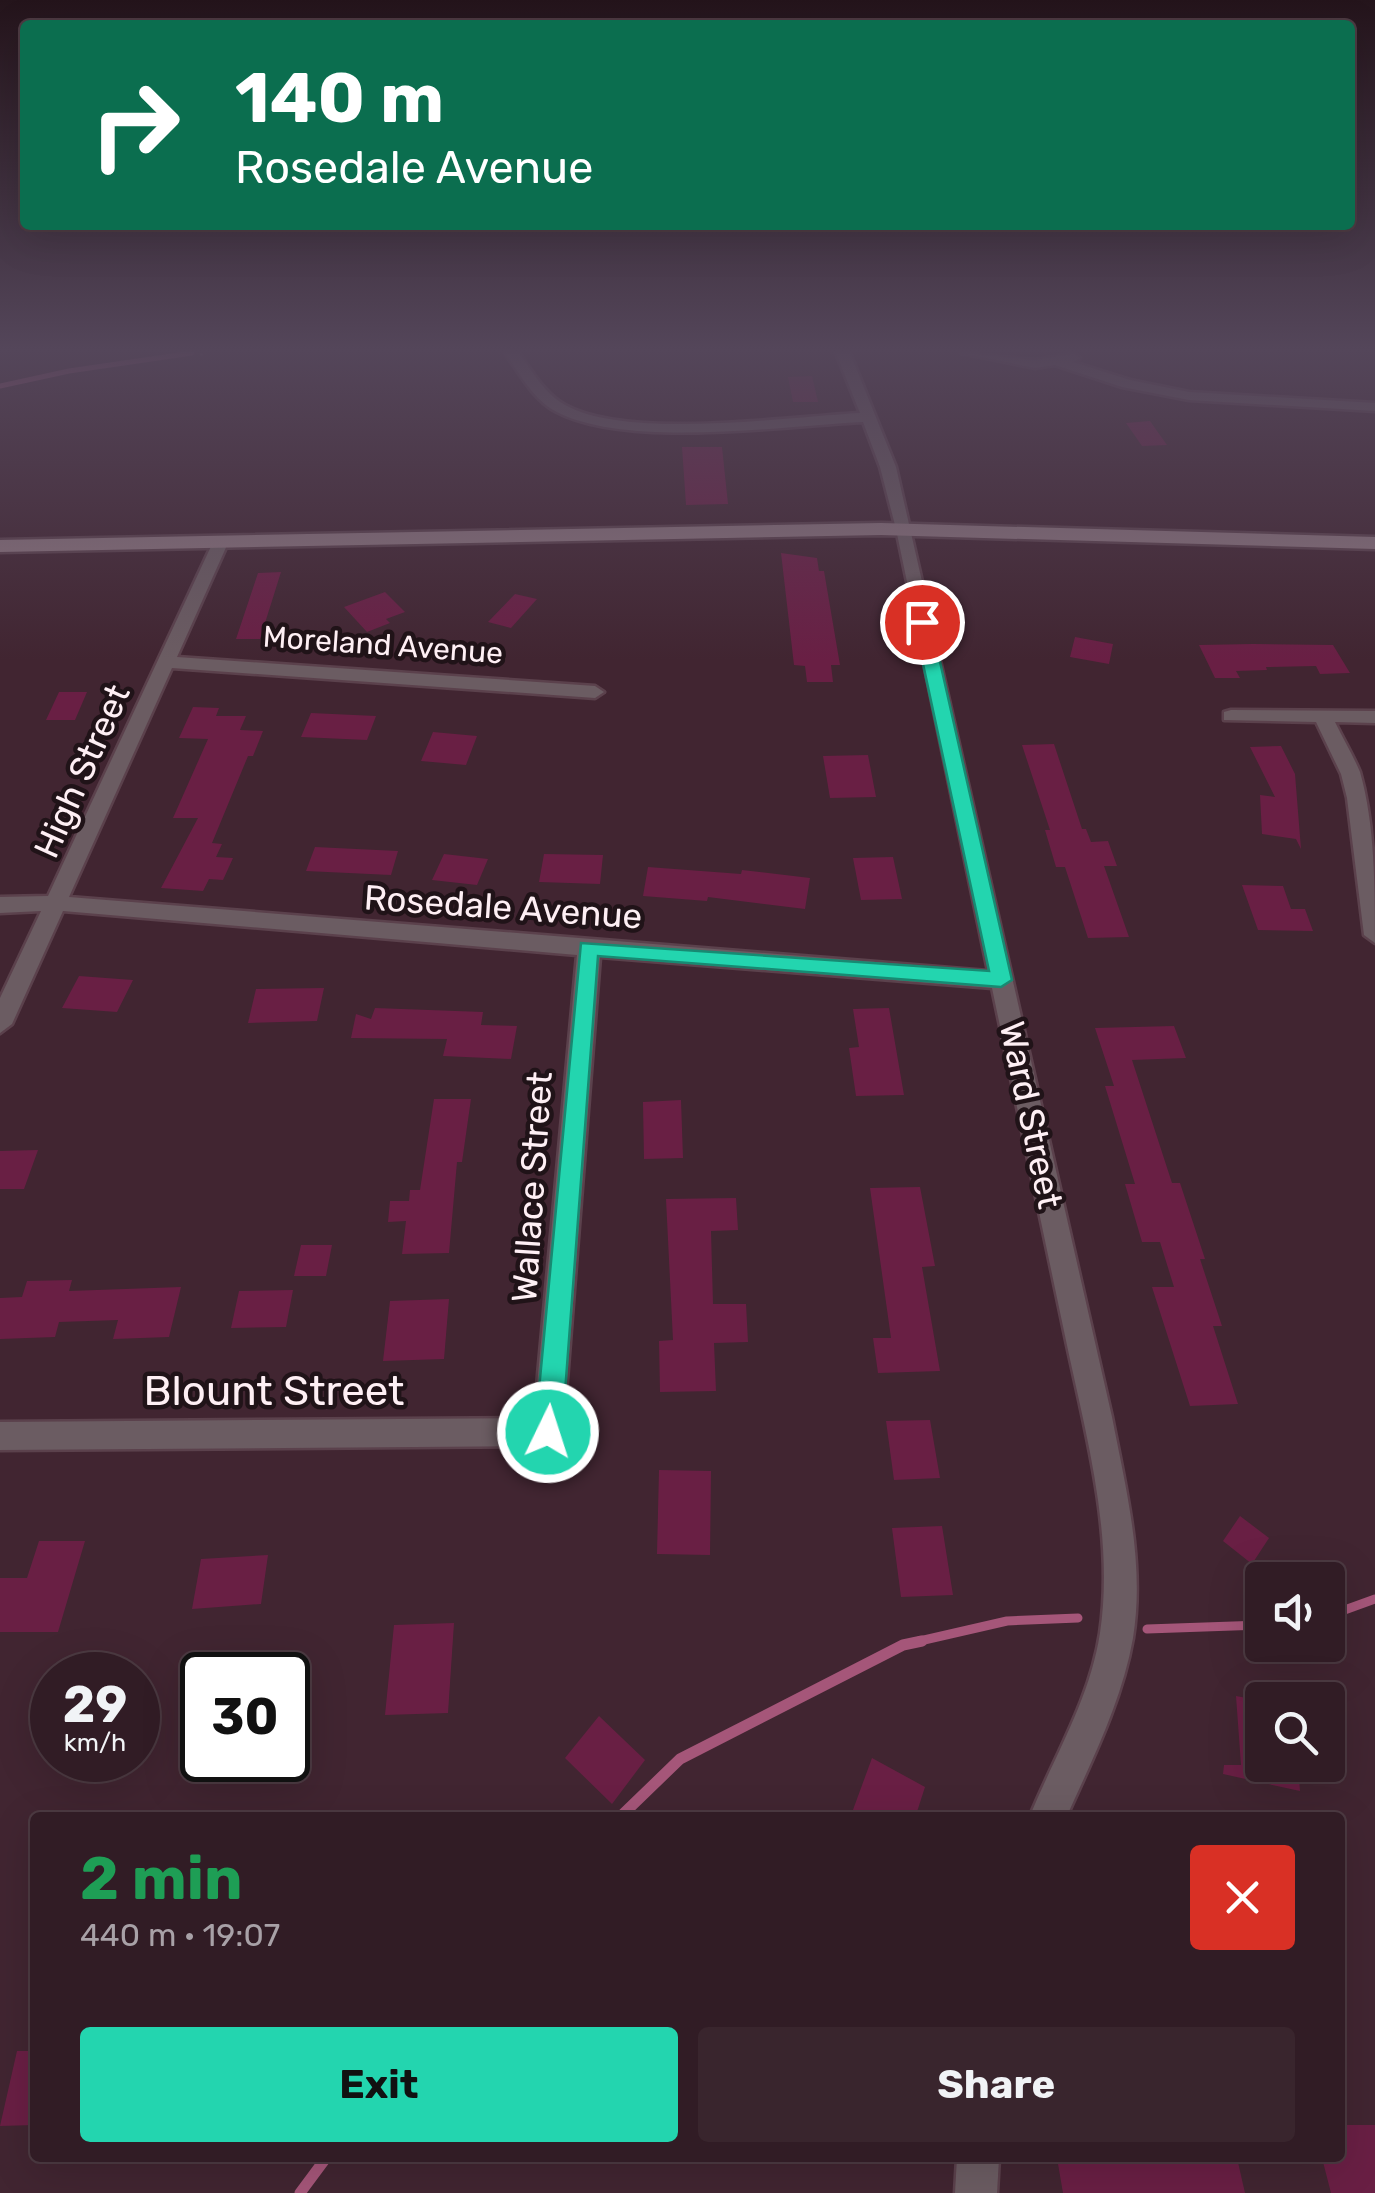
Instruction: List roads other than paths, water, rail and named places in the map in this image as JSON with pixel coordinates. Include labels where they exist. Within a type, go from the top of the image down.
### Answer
[{"type":"street","name":"Ward Street","points":[[884,455],[904,529],[1098,1418],[1118,1547],[1117,1635],[1105,1684],[1050,1812]]},
{"type":"street","points":[[0,546],[904,529],[1375,543]]},
{"type":"street","name":"High Street","points":[[0,1024],[220,543]]},
{"type":"street","name":"Moreland Avenue","points":[[167,662],[595,692]]},
{"type":"street","points":[[1231,716],[1375,717]]},
{"type":"street","points":[[1323,717],[1357,798],[1375,935]]},
{"type":"street","name":"Rosedale Avenue","points":[[0,904],[58,903],[1001,980]]},
{"type":"street","name":"Wallace Street","points":[[548,1432],[588,948]]},
{"type":"street","name":"Blount Street","points":[[0,1436],[548,1432]]},
{"type":"street","points":[[976,2193],[978,2162]]},
{"type":"waterway","points":[[1345,1610],[1375,1599]]},
{"type":"waterway","points":[[911,1643],[1007,1621],[1078,1618]]},
{"type":"waterway","points":[[1147,1629],[1245,1626]]},
{"type":"waterway","points":[[625,1812],[680,1759],[903,1645],[922,1641]]},
{"type":"waterway","points":[[300,2193],[323,2162]]}]
